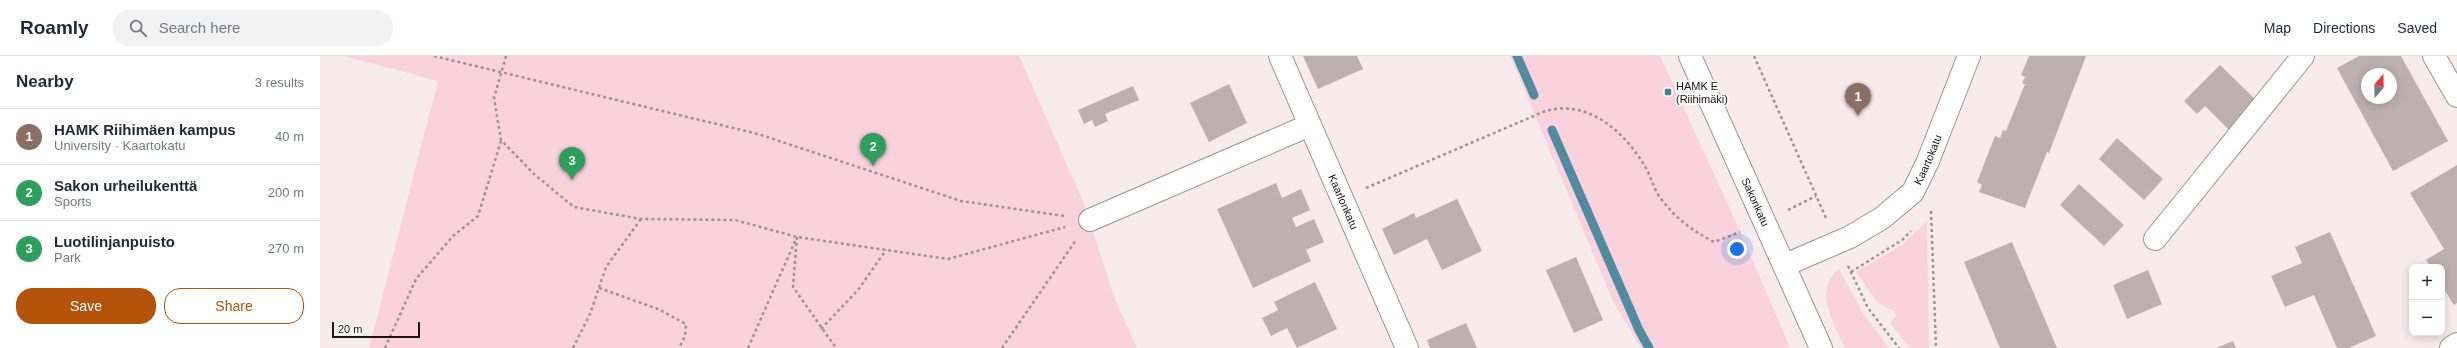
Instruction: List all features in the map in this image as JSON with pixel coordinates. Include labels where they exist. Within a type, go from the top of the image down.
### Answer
[{"type":"street","name":"Kaarlonkatu","points":[[1280,56],[1408,348]]},
{"type":"street","name":"Sakonkatu","points":[[1690,56],[1821,348]]},
{"type":"street","name":"Kaartokatu","points":[[1785,265],[1837,243],[1882,218],[1912,192],[1928,161],[1969,56]]},
{"type":"street","points":[[2155,239],[2303,56]]},
{"type":"street","points":[[2434,56],[2457,96]]},
{"type":"street","points":[[1090,220],[1310,125]]},
{"type":"street","points":[[2451,348],[2457,344]]},
{"type":"path","points":[[434,56],[758,134],[961,201],[1090,220]]},
{"type":"path","points":[[385,348],[416,279],[453,236],[478,216],[501,140],[494,98],[506,56]]},
{"type":"path","points":[[1754,56],[1837,243],[1868,308],[1900,348]]},
{"type":"path","points":[[1342,197],[1543,112],[1554,109],[1574,108],[1590,113],[1609,125],[1626,142],[1646,168],[1658,194],[1690,229],[1714,242],[1730,236]]},
{"type":"path","points":[[501,140],[535,175],[574,207],[641,218],[735,220],[797,237],[948,259],[1090,220]]},
{"type":"path","points":[[1931,207],[1936,348]]},
{"type":"path","points":[[573,348],[590,314],[606,267],[641,218]]},
{"type":"path","points":[[1002,348],[1090,220]]},
{"type":"path","points":[[797,237],[793,287],[821,329],[836,348]]},
{"type":"path","points":[[748,348],[797,237]]},
{"type":"path","points":[[821,329],[858,290],[886,250]]},
{"type":"path","points":[[598,288],[658,309],[686,324],[685,336],[679,348]]},
{"type":"shaded area","points":[[344,56],[1019,56],[1085,206],[1114,297],[1137,348],[369,348],[438,81]]},
{"type":"shaded area","points":[[1510,56],[1660,56],[1740,231],[1790,348],[1641,348],[1613,301]]},
{"type":"shaded area","points":[[1927,221],[1929,348],[1910,348],[1890,323],[1896,316],[1894,311],[1878,303],[1856,272],[1902,245]]},
{"type":"shaded area","points":[[1839,269],[1862,312],[1889,348],[1845,348],[1828,308],[1826,297],[1827,287],[1831,278]]},
{"type":"building","points":[[1303,56],[1357,56],[1363,69],[1318,89]]},
{"type":"building","points":[[2029,56],[2086,56],[2049,153],[2047,152],[2025,208],[1979,192],[1982,185],[1977,182],[1995,136],[2000,138],[2003,130],[2006,131],[2025,84],[2022,83],[2025,77],[2021,75]]},
{"type":"building","points":[[2359,56],[2401,56],[2448,141],[2393,171],[2337,68]]},
{"type":"building","points":[[2220,65],[2258,102],[2229,130],[2205,106],[2197,114],[2184,101]]},
{"type":"building","points":[[1229,84],[1247,123],[1209,142],[1190,103]]},
{"type":"building","points":[[1133,86],[1139,100],[1105,114],[1108,121],[1095,127],[1092,120],[1084,124],[1078,110]]},
{"type":"building","points":[[2117,138],[2163,179],[2144,200],[2099,159]]},
{"type":"building","points":[[2457,165],[2457,303],[2454,305],[2445,291],[2445,264],[2429,264],[2426,260],[2444,249],[2410,193]]},
{"type":"building","points":[[1276,183],[1282,198],[1301,189],[1310,210],[1292,218],[1296,227],[1314,219],[1324,242],[1306,250],[1311,261],[1253,288],[1217,209]]},
{"type":"building","points":[[2079,184],[2124,225],[2104,246],[2060,205]]},
{"type":"building","points":[[1457,199],[1482,251],[1442,270],[1427,239],[1394,255],[1382,229],[1414,213],[1416,218]]},
{"type":"building","points":[[2330,232],[2376,336],[2349,348],[2337,348],[2314,295],[2285,307],[2271,276],[2302,263],[2295,247]]},
{"type":"building","points":[[2012,242],[2057,348],[2000,348],[1964,262]]},
{"type":"building","points":[[1576,257],[1603,320],[1574,333],[1546,270]]},
{"type":"building","points":[[2148,270],[2162,304],[2127,319],[2113,285]]},
{"type":"building","points":[[1315,282],[1337,329],[1297,348],[1287,328],[1271,336],[1262,318],[1278,310],[1274,302]]},
{"type":"building","points":[[1466,323],[1477,348],[1430,348],[1427,340]]},
{"type":"building","points":[[2233,341],[2236,348],[2216,348]]},
{"type":"waterway","points":[[1517,56],[1534,95]]},
{"type":"waterway","points":[[1552,130],[1639,330],[1649,348]]},
{"type":"place","name":"HAMK E (Riihimäki)","points":[[1668,92]]},
{"type":"place","name":"HAMK Riihimäen kampus","points":[[1858,116]]},
{"type":"place","name":"Sakon urheilukenttä","points":[[873,166]]},
{"type":"place","name":"Luotilinjanpuisto","points":[[572,180]]}]
